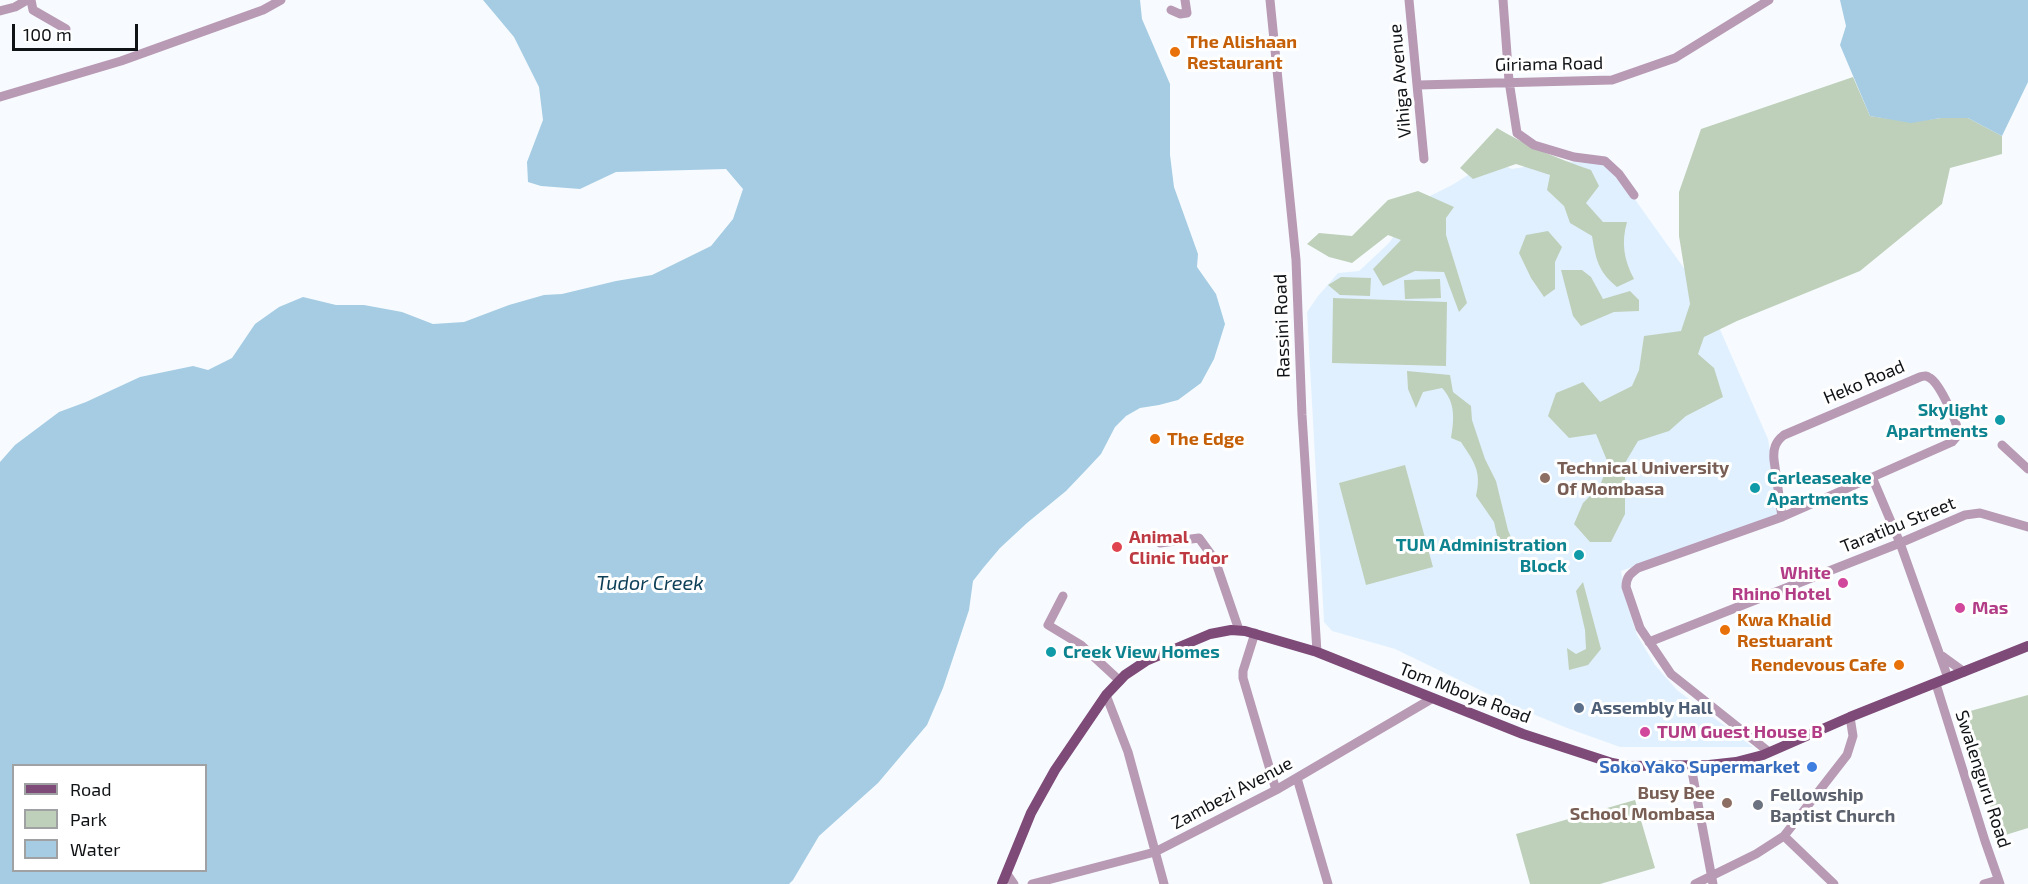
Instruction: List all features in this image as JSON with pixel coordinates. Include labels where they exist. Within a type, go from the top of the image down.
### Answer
[{"type":"main road","name":"Tom Mboya Road","points":[[1004,879],[1031,813],[1054,770],[1106,695],[1120,681],[1146,662],[1210,634],[1239,630],[1317,652],[1523,734],[1628,766],[1691,766],[1736,762],[1769,752],[2028,646]]},
{"type":"street","points":[[0,11],[29,0],[33,10],[66,29]]},
{"type":"street","points":[[0,97],[121,61],[263,10],[281,0]]},
{"type":"street","points":[[1171,10],[1180,14],[1187,13],[1185,0]]},
{"type":"street","name":"Rassini Road","points":[[1270,0],[1296,260],[1302,415],[1317,652]]},
{"type":"street","name":"Vihiga Avenue","points":[[1409,0],[1424,159]]},
{"type":"street","points":[[1503,0],[1509,81],[1517,132],[1534,145],[1568,155],[1605,161],[1619,174],[1634,195]]},
{"type":"street","name":"Giriama Road","points":[[1418,85],[1612,80],[1675,58],[1769,0]]},
{"type":"street","name":"Heko Road","points":[[1920,377],[1929,377],[1943,396],[1958,426],[1958,435],[1952,442],[1782,517],[1773,451],[1779,439],[1888,390],[1920,377]]},
{"type":"street","points":[[2002,445],[2028,470]]},
{"type":"street","points":[[1872,477],[1900,543],[1948,678]]},
{"type":"street","name":"Taratibu Street","points":[[1649,642],[1965,515],[1976,512],[2028,527]]},
{"type":"street","points":[[1769,752],[1671,674],[1641,628],[1626,587],[1626,580],[1638,568],[1782,517]]},
{"type":"street","points":[[1160,543],[1198,538],[1215,560],[1239,630]]},
{"type":"street","points":[[1063,596],[1048,625],[1081,645],[1120,681]]},
{"type":"street","points":[[1255,633],[1243,671],[1243,678],[1276,790]]},
{"type":"street","points":[[1942,656],[1964,672]]},
{"type":"street","name":"Swalenguru Road","points":[[1936,684],[1999,882]]},
{"type":"street","points":[[1106,695],[1128,752],[1164,884]]},
{"type":"street","name":"Zambezi Avenue","points":[[1032,884],[1155,852],[1276,790],[1433,698]]},
{"type":"street","points":[[1695,884],[1712,880],[1784,836],[1847,755],[1853,736],[1850,717]]},
{"type":"street","points":[[1691,766],[1712,880]]},
{"type":"street","points":[[1297,778],[1328,884]]},
{"type":"street","points":[[1784,836],[1834,884]]},
{"type":"street","points":[[1004,879],[1014,884]]},
{"type":"street","points":[[1984,884],[1999,882]]},
{"type":"shaded area","name":"Technical University Of Mombasa","points":[[1492,160],[1512,169],[1560,161],[1606,164],[1629,191],[1706,299],[1715,318],[1768,439],[1781,516],[1621,571],[1627,604],[1637,635],[1655,665],[1677,690],[1753,747],[1620,747],[1511,705],[1395,649],[1332,631],[1324,622],[1307,312],[1338,273],[1359,271],[1389,243],[1416,203],[1452,185]]},
{"type":"green space","points":[[1853,77],[1870,116],[1911,122],[1941,118],[1968,118],[2002,136],[2002,154],[1950,168],[1942,204],[1860,271],[1737,321],[1704,337],[1698,354],[1714,368],[1723,397],[1686,416],[1669,431],[1638,441],[1625,463],[1625,514],[1611,542],[1590,542],[1574,524],[1583,503],[1600,486],[1608,463],[1596,434],[1569,438],[1548,416],[1556,393],[1583,382],[1600,402],[1632,386],[1639,370],[1644,336],[1681,331],[1690,304],[1679,236],[1679,192],[1701,129]]},
{"type":"green space","points":[[1497,128],[1543,152],[1591,170],[1599,186],[1586,203],[1603,222],[1627,222],[1624,251],[1634,279],[1617,287],[1606,276],[1597,258],[1592,236],[1570,223],[1564,206],[1547,190],[1550,175],[1516,164],[1473,179],[1460,168]]},
{"type":"green space","points":[[1418,191],[1454,207],[1446,218],[1446,235],[1467,303],[1459,312],[1444,272],[1415,271],[1383,286],[1373,269],[1401,240],[1388,235],[1352,263],[1329,257],[1307,244],[1319,233],[1352,236],[1388,200]]},
{"type":"green space","points":[[1548,231],[1562,247],[1555,262],[1555,289],[1544,297],[1531,278],[1519,253],[1526,235]]},
{"type":"green space","points":[[1561,270],[1582,270],[1591,277],[1603,299],[1630,291],[1639,300],[1639,311],[1614,312],[1581,326],[1573,316]]},
{"type":"green space","points":[[1341,277],[1371,278],[1370,296],[1340,295],[1328,285]]},
{"type":"green space","points":[[1440,279],[1441,298],[1405,299],[1404,280]]},
{"type":"green space","points":[[1333,298],[1447,302],[1446,366],[1332,363]]},
{"type":"green space","points":[[1407,371],[1450,375],[1453,392],[1471,406],[1472,420],[1485,459],[1496,481],[1514,545],[1500,549],[1494,522],[1476,496],[1478,480],[1476,467],[1461,442],[1451,438],[1453,412],[1447,394],[1442,388],[1423,392],[1416,408],[1408,389]]},
{"type":"green space","points":[[1405,465],[1433,567],[1366,585],[1339,483]]},
{"type":"green space","points":[[1583,582],[1601,649],[1588,665],[1569,670],[1567,648],[1576,654],[1586,649],[1585,630],[1576,591]]},
{"type":"green space","points":[[2028,695],[2028,828],[1999,837],[1963,713]]},
{"type":"green space","points":[[1635,800],[1655,868],[1600,884],[1530,884],[1516,834]]},
{"type":"water","name":"Tudor Creek","points":[[483,0],[1140,0],[1142,19],[1170,84],[1170,155],[1174,187],[1198,254],[1197,267],[1216,294],[1225,324],[1214,359],[1201,383],[1178,400],[1140,408],[1126,416],[1115,427],[1101,454],[1087,469],[1066,491],[1000,548],[984,567],[973,581],[969,610],[943,688],[927,725],[878,783],[819,836],[789,884],[0,884],[0,462],[15,445],[59,412],[140,377],[193,366],[208,370],[232,358],[255,324],[279,307],[303,297],[336,305],[364,305],[402,312],[433,324],[464,322],[544,295],[562,294],[652,275],[711,246],[733,219],[743,189],[726,169],[616,172],[580,189],[541,186],[528,182],[527,162],[543,120],[539,87],[514,37]]},
{"type":"water","points":[[1840,0],[2028,0],[2028,82],[2002,136],[1968,118],[1941,118],[1911,123],[1870,116],[1840,45],[1846,26]]},
{"type":"place","name":"The Alishaan Restaurant","points":[[1175,52]]},
{"type":"place","name":"Skylight Apartments","points":[[2000,420]]},
{"type":"place","name":"The Edge","points":[[1155,439]]},
{"type":"place","name":"Technical University Of Mombasa","points":[[1545,478]]},
{"type":"place","name":"Carleaseake Apartments","points":[[1755,488]]},
{"type":"place","name":"Animal Clinic Tudor","points":[[1117,547]]},
{"type":"place","name":"TUM Administration Block","points":[[1579,555]]},
{"type":"place","name":"White Rhino Hotel","points":[[1843,583]]},
{"type":"place","name":"Mas","points":[[1960,608]]},
{"type":"place","name":"Kwa Khalid Restuarant","points":[[1725,630]]},
{"type":"place","name":"Creek View Homes","points":[[1051,652]]},
{"type":"place","name":"Rendevous Cafe","points":[[1899,665]]},
{"type":"place","name":"Assembly Hall","points":[[1579,708]]},
{"type":"place","name":"TUM Guest House B","points":[[1645,732]]},
{"type":"place","name":"Soko Yako Supermarket","points":[[1812,767]]},
{"type":"place","name":"Busy Bee School Mombasa","points":[[1727,803]]},
{"type":"place","name":"Fellowship Baptist Church","points":[[1758,805]]}]
